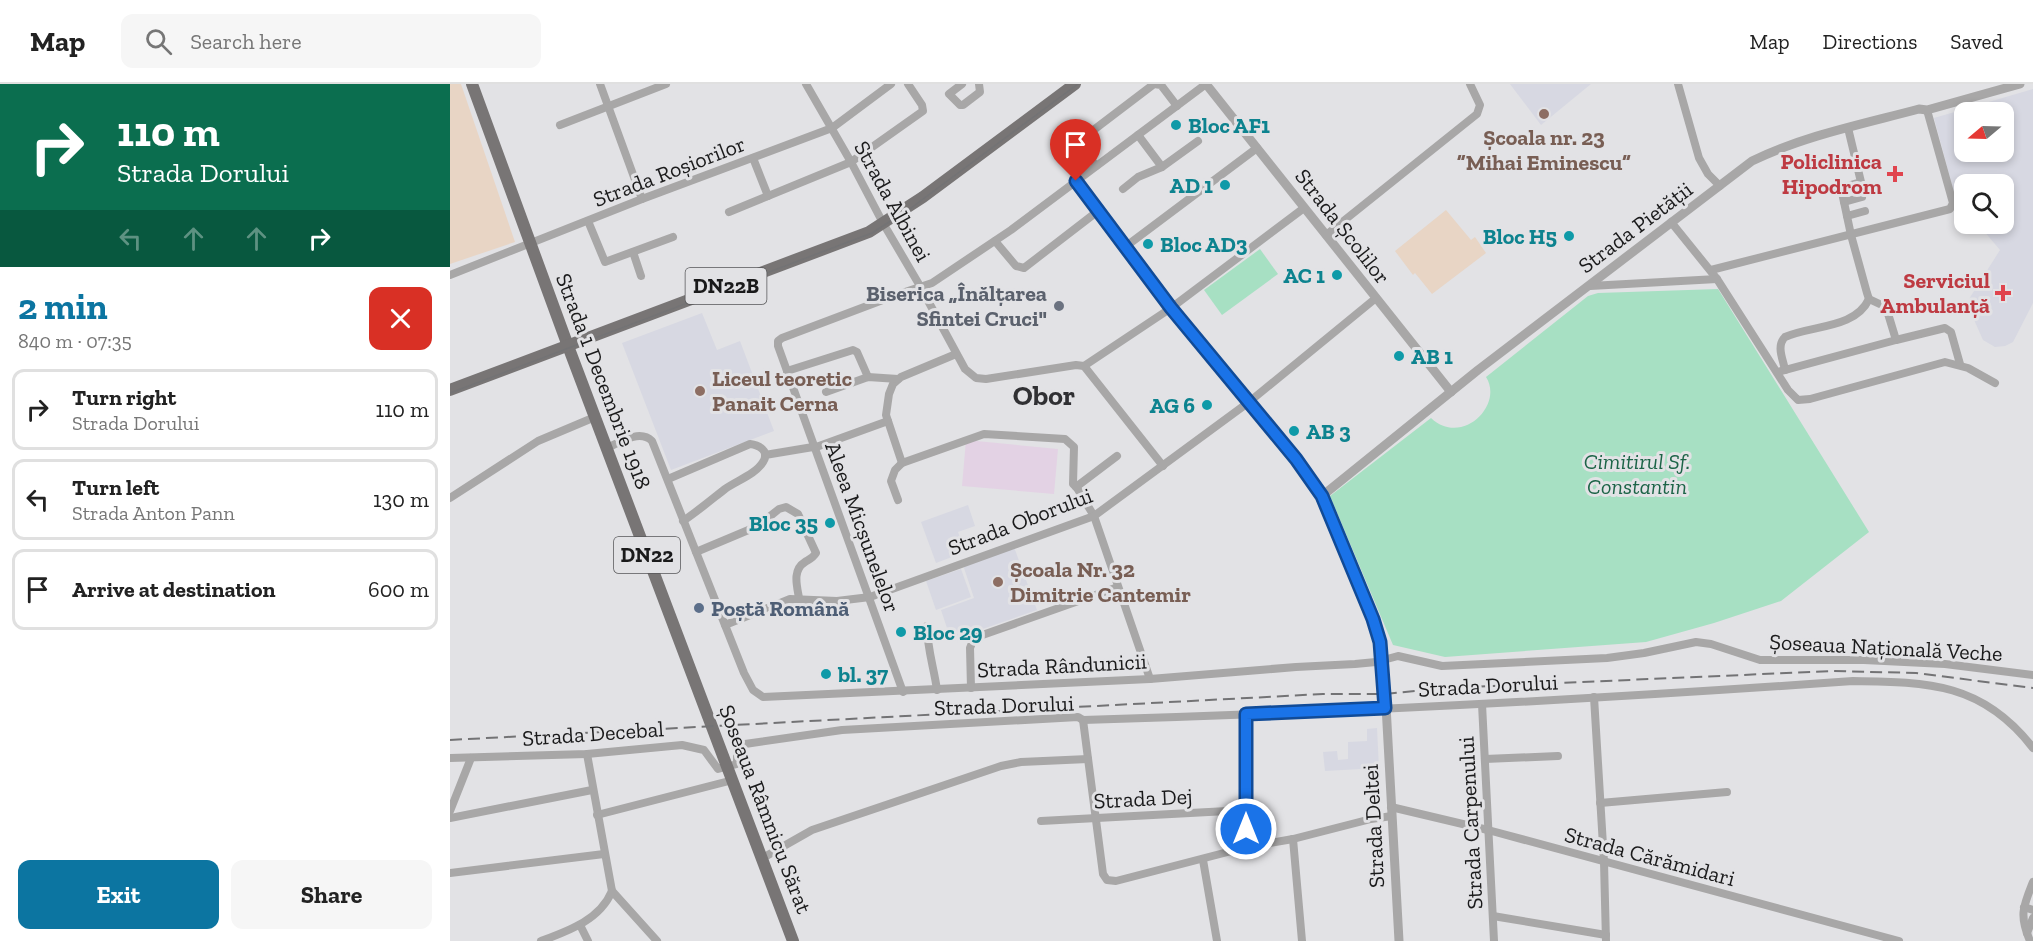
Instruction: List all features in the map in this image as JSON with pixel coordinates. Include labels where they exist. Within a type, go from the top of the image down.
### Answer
[{"type":"main road","name":"Strada 1 Decembrie 1918","points":[[472,84],[699,692]]},
{"type":"main road","name":"DN22B","points":[[450,390],[869,232],[923,197],[1075,84]]},
{"type":"main road","name":"Șoseaua Râmnicu Sărat","points":[[699,692],[793,941]]},
{"type":"street","points":[[600,84],[642,199]]},
{"type":"street","points":[[560,125],[666,84]]},
{"type":"street","name":"Strada Albinei","points":[[806,84],[852,162],[964,369],[976,378],[986,379],[1076,365],[1084,366]]},
{"type":"street","name":"Strada Roșiorilor","points":[[450,275],[831,128],[891,84]]},
{"type":"street","points":[[729,212],[852,162],[923,111],[922,105],[908,84]]},
{"type":"street","points":[[962,84],[949,94],[957,103],[963,105],[980,92],[979,84]]},
{"type":"street","points":[[1096,166],[1081,145],[1083,138],[1154,84],[1161,85],[1177,106]]},
{"type":"street","points":[[920,286],[932,284],[995,241],[1206,84]]},
{"type":"street","name":"Strada Școlilor","points":[[1206,84],[1451,392]]},
{"type":"street","points":[[1326,235],[1477,114],[1480,105],[1470,84]]},
{"type":"street","points":[[1678,84],[1699,158],[1708,174],[1720,186]]},
{"type":"street","name":"Strada Pietății","points":[[1322,496],[1451,392],[1752,161],[1766,154],[1848,128],[1927,110],[2020,84]]},
{"type":"street","points":[[1711,270],[1944,212],[1952,207],[1953,203],[1927,110]]},
{"type":"street","points":[[1781,371],[1780,347],[1785,337],[1853,318],[1864,309],[1869,299],[1844,202],[1837,189],[1861,181],[1848,128]]},
{"type":"street","points":[[1138,135],[1162,167]]},
{"type":"street","points":[[1124,189],[1138,177],[1162,167],[1198,141]]},
{"type":"street","points":[[1125,247],[1257,148]]},
{"type":"street","points":[[753,159],[768,196]]},
{"type":"street","points":[[1076,181],[1171,308],[1296,459],[1322,496]]},
{"type":"street","points":[[1844,202],[1862,197]]},
{"type":"street","points":[[1163,466],[1084,366],[1171,308],[1304,208]]},
{"type":"street","points":[[995,241],[1016,266],[1024,268],[1098,211]]},
{"type":"street","points":[[1847,216],[1865,211]]},
{"type":"street","points":[[588,221],[605,262],[673,237]]},
{"type":"street","points":[[1671,222],[1718,279],[1781,371],[1793,397],[1804,400],[1945,362],[1960,364],[1995,383]]},
{"type":"street","points":[[633,252],[641,276]]},
{"type":"street","points":[[1590,286],[1718,279]]},
{"type":"street","name":"Aleea Micșunelelor","points":[[903,692],[778,341],[920,286]]},
{"type":"street","name":"Strada Oborului","points":[[725,625],[781,602],[799,598],[837,601],[870,597],[1094,516],[1249,402],[1376,298]]},
{"type":"street","points":[[1869,299],[1886,307],[1896,340]]},
{"type":"street","points":[[1781,371],[1945,328],[1950,332],[1960,364]]},
{"type":"street","points":[[787,371],[853,350],[868,377]]},
{"type":"street","points":[[902,463],[886,415],[893,384],[898,379],[956,354]]},
{"type":"street","points":[[826,392],[868,377],[898,379]]},
{"type":"street","points":[[450,498],[538,441],[595,417]]},
{"type":"street","points":[[765,455],[815,447],[888,422]]},
{"type":"street","points":[[898,500],[891,481],[895,470],[902,463],[984,434],[1065,439],[1074,447],[1072,484],[1094,516],[1150,680]]},
{"type":"street","points":[[607,448],[636,436],[649,437],[656,446],[725,625]]},
{"type":"street","points":[[668,479],[750,444],[763,448],[764,461],[759,467],[727,487],[683,521]]},
{"type":"street","points":[[1076,487],[1117,456]]},
{"type":"street","name":"Strada Deltei","points":[[1322,496],[1373,619],[1380,642],[1383,660],[1399,941]]},
{"type":"street","points":[[696,552],[758,526],[779,509],[786,507],[793,509],[798,514],[816,553],[798,569],[796,576],[799,598]]},
{"type":"street","points":[[971,688],[969,648],[974,638],[1118,587]]},
{"type":"street","name":"Strada Rândunicii","points":[[725,625],[748,682],[756,693],[763,697],[1150,680],[1383,660]]},
{"type":"street","points":[[927,626],[927,641],[937,690]]},
{"type":"street","name":"Șoseaua Națională Veche","points":[[1383,660],[1398,656],[1442,666],[1607,658],[1644,654],[1696,642],[1711,644],[1760,660],[1864,660],[1945,664],[2033,675]]},
{"type":"street","name":"Strada Dorului","points":[[731,774],[737,764],[737,749],[741,745],[855,729],[1073,717],[1083,720],[1482,704],[1853,681],[1914,683],[1952,690],[1979,699],[2013,724],[2033,748]]},
{"type":"street","points":[[1493,916],[1606,938],[1594,697]]},
{"type":"street","name":"Strada Carpenului","points":[[1482,704],[1494,941]]},
{"type":"street","points":[[1246,714],[1247,847]]},
{"type":"street","points":[[1083,720],[1096,819]]},
{"type":"street","name":"Strada Decebal","points":[[450,759],[587,754],[682,745],[704,750],[718,769],[731,774]]},
{"type":"street","points":[[587,754],[612,891],[657,941]]},
{"type":"street","points":[[1485,759],[1558,756]]},
{"type":"street","points":[[450,811],[471,758]]},
{"type":"street","points":[[761,859],[812,830],[1001,766],[1021,762],[1088,759]]},
{"type":"street","points":[[597,815],[731,774]]},
{"type":"street","points":[[450,818],[592,790]]},
{"type":"street","points":[[1600,803],[1727,792]]},
{"type":"street","name":"Strada Dej","points":[[1041,821],[1246,810]]},
{"type":"street","name":"Strada Cărămidari","points":[[1096,819],[1103,874],[1107,880],[1116,881],[1247,847],[1293,839],[1392,811],[1488,830],[1899,941]]},
{"type":"street","points":[[1293,839],[1302,941]]},
{"type":"street","points":[[450,873],[604,854]]},
{"type":"street","points":[[1203,860],[1217,941]]},
{"type":"street","points":[[2028,938],[2022,920],[2033,882]]},
{"type":"street","points":[[541,941],[580,925],[608,902],[612,891]]},
{"type":"street","points":[[2024,907],[2033,910]]},
{"type":"street","points":[[2028,938],[2028,928],[2033,918]]},
{"type":"street","points":[[580,925],[588,941]]},
{"type":"shaded area","points":[[450,84],[461,84],[515,242],[450,264]]},
{"type":"shaded area","name":"Școala nr. 23 ”Mihai Eminescu”","points":[[1510,84],[1591,84],[1541,125]]},
{"type":"shaded area","points":[[2033,89],[2033,303],[2013,342],[2005,346],[1995,347],[1983,340],[1969,299],[2000,250],[1986,234],[2014,234],[2014,174],[1954,174],[1954,192],[1934,118],[1954,112],[1954,162],[2014,162],[2014,102],[1989,102]]},
{"type":"shaded area","points":[[1446,210],[1471,240],[1475,237],[1486,253],[1432,294],[1415,273],[1413,275],[1395,251]]},
{"type":"shaded area","name":"Liceul teoretic Panait Cerna","points":[[702,313],[717,350],[740,341],[774,431],[671,470],[622,343]]},
{"type":"shaded area","points":[[966,440],[1058,449],[1054,494],[962,486]]},
{"type":"shaded area","points":[[968,505],[975,526],[958,532],[965,552],[936,563],[921,522]]},
{"type":"shaded area","name":"Școala Nr. 32 Dimitrie Cantemir","points":[[1014,547],[1037,610],[951,640],[941,610],[974,598],[963,565]]},
{"type":"shaded area","points":[[961,569],[971,597],[936,610],[926,581]]},
{"type":"shaded area","points":[[1377,728],[1379,768],[1325,771],[1323,752],[1337,751],[1338,760],[1348,759],[1348,742],[1367,741],[1367,729]]},
{"type":"green space","points":[[1260,249],[1278,274],[1222,315],[1204,290]]},
{"type":"green space","name":"Cimitirul Sf. Constantin","points":[[1718,289],[1869,532],[1781,601],[1646,642],[1445,657],[1393,645],[1330,496],[1431,418],[1443,426],[1455,428],[1477,419],[1485,410],[1489,399],[1490,388],[1486,377],[1588,296],[1598,293]]},
{"type":"tram line","points":[[450,393],[872,233],[911,208],[1078,84]]},
{"type":"railway","points":[[450,740],[1323,694],[1385,694],[1445,688],[1833,671],[1916,673],[2033,688]]},
{"type":"place","name":"Școala nr. 23 ”Mihai Eminescu”","points":[[1544,114]]},
{"type":"place","name":"Bloc AF1","points":[[1176,125]]},
{"type":"place","name":"Policlinica Hipodrom","points":[[1895,174]]},
{"type":"place","name":"AD 1","points":[[1225,185]]},
{"type":"place","name":"Bloc H5","points":[[1569,236]]},
{"type":"place","name":"Bloc AD3","points":[[1148,244]]},
{"type":"place","name":"AC 1","points":[[1337,275]]},
{"type":"place","name":"Serviciul Ambulanță","points":[[2003,293]]},
{"type":"place","name":"Biserica „Înălțarea Sfintei Cruci\"","points":[[1059,306]]},
{"type":"place","name":"AB 1","points":[[1399,356]]},
{"type":"place","name":"Liceul teoretic Panait Cerna","points":[[700,391]]},
{"type":"place","name":"AG 6","points":[[1207,405]]},
{"type":"place","name":"AB 3","points":[[1294,431]]},
{"type":"place","name":"Bloc 35","points":[[830,523]]},
{"type":"place","name":"Școala Nr. 32 Dimitrie Cantemir","points":[[998,582]]},
{"type":"place","name":"Poștă Română","points":[[699,608]]},
{"type":"place","name":"Bloc 29","points":[[901,632]]},
{"type":"place","name":"bl. 37","points":[[826,674]]},
{"type":"district","name":"Obor","points":[[1044,395]]},
{"type":"route","points":[[1076,181],[1171,308],[1315,485],[1322,496],[1373,619],[1383,651],[1385,708],[1246,714],[1246,829]]}]
